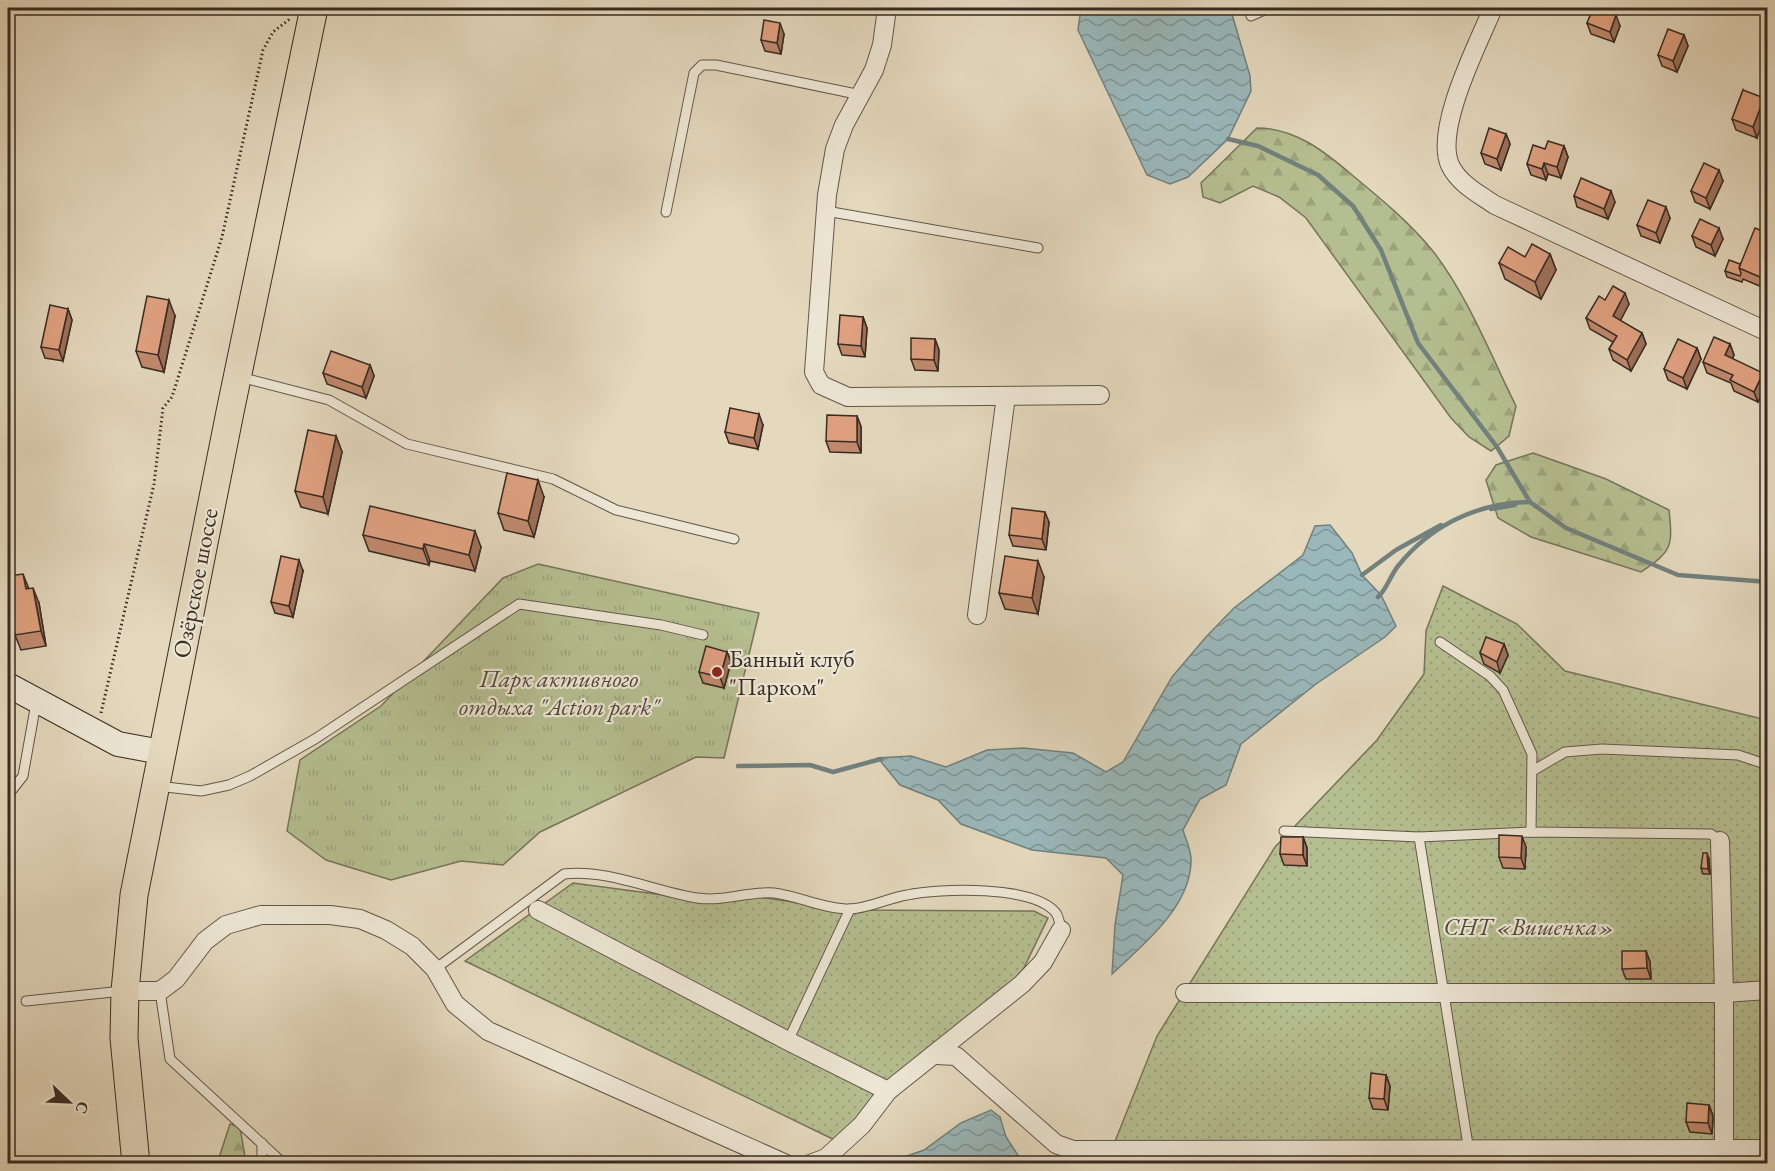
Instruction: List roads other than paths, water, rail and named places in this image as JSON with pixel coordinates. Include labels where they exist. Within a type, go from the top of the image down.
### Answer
[{"type":"main road","name":"Озёрское шоссе","points":[[136,1164],[124,1038],[125,991],[134,895],[237,376],[303,10]]},
{"type":"main road","points":[[8,686],[96,732],[135,749],[161,752]]},
{"type":"street","points":[[887,8],[879,53],[862,95],[844,125],[834,149],[826,211],[814,372],[821,385],[848,397],[1100,395]]},
{"type":"street","points":[[1493,8],[1449,118],[1446,145],[1450,165],[1461,182],[1495,205],[1767,332]]},
{"type":"street","points":[[977,615],[1006,396]]},
{"type":"street","points":[[1720,841],[1724,993],[1724,1156]]},
{"type":"street","points":[[538,909],[888,1091]]},
{"type":"street","points":[[125,991],[160,991],[176,979],[205,941],[226,925],[261,915],[330,915],[360,919],[386,930],[412,946],[435,969],[455,1004],[488,1031],[786,1164]]},
{"type":"street","points":[[810,1164],[826,1158],[862,1125],[888,1091],[936,1055],[1022,984],[1043,962],[1061,930]]},
{"type":"street","points":[[1185,993],[1724,993],[1767,990]]},
{"type":"street","points":[[936,1055],[956,1056],[1056,1144],[1073,1150],[1469,1157],[1724,1156],[1767,1149]]},
{"type":"lane","points":[[1251,16],[1269,8]]},
{"type":"lane","points":[[666,212],[694,73],[702,65],[716,65],[862,95]]},
{"type":"lane","points":[[826,211],[1038,248]]},
{"type":"lane","points":[[237,376],[329,400],[407,444],[553,479],[616,510],[734,539]]},
{"type":"lane","points":[[155,785],[201,791],[229,785],[250,776],[315,739],[427,662],[519,604],[661,625],[703,635]]},
{"type":"lane","points":[[1440,642],[1490,676],[1503,690],[1532,754],[1534,770],[1531,832]]},
{"type":"lane","points":[[8,795],[23,776],[36,700]]},
{"type":"lane","points":[[1534,770],[1565,752],[1602,748],[1738,755],[1767,765]]},
{"type":"lane","points":[[1284,831],[1419,837],[1531,832],[1711,834],[1720,841]]},
{"type":"lane","points":[[1419,837],[1469,1157]]},
{"type":"lane","points":[[435,969],[564,874],[584,872],[717,901],[759,893],[850,909],[942,889],[1022,896],[1042,903],[1057,914],[1061,930]]},
{"type":"lane","points":[[788,1041],[850,909]]},
{"type":"lane","points":[[26,1001],[125,991]]},
{"type":"lane","points":[[160,991],[170,1059],[284,1164]]},
{"type":"lane","points":[[262,1143],[262,1164]]},
{"type":"water","points":[[1081,8],[1225,8],[1232,14],[1250,76],[1251,91],[1228,139],[1188,177],[1170,184],[1147,175],[1078,30]]},
{"type":"water","points":[[1330,525],[1352,553],[1362,575],[1381,595],[1396,626],[1385,637],[1316,684],[1241,744],[1226,785],[1200,799],[1183,830],[1191,858],[1189,879],[1183,894],[1163,924],[1112,974],[1115,925],[1123,875],[1106,858],[1032,850],[961,824],[938,800],[900,785],[878,758],[911,756],[946,767],[987,750],[1023,748],[1073,753],[1106,772],[1123,762],[1172,677],[1206,637],[1234,608],[1303,555],[1315,526]]},
{"type":"water","points":[[991,1110],[1000,1117],[1006,1137],[1023,1163],[887,1163],[924,1150],[961,1123]]},
{"type":"waterway","points":[[1228,139],[1258,146],[1318,175],[1353,206],[1381,250],[1418,343],[1497,447],[1530,502],[1566,528],[1678,575],[1768,582]]},
{"type":"waterway","points":[[1378,597],[1398,566],[1425,539],[1440,528],[1474,512],[1510,503],[1530,502]]},
{"type":"waterway","points":[[1491,509],[1515,505]]},
{"type":"waterway","points":[[1362,575],[1396,550],[1441,525]]},
{"type":"waterway","points":[[738,766],[810,765],[833,772],[881,759]]},
{"type":"place","name":"Банный клуб \"Парком\"","points":[[717,672]]},
{"type":"park label","name":"Парк активного отдыха \"Action park\"","points":[[559,692]]},
{"type":"park label","name":"СНТ «Вишенка»","points":[[1529,926]]}]
